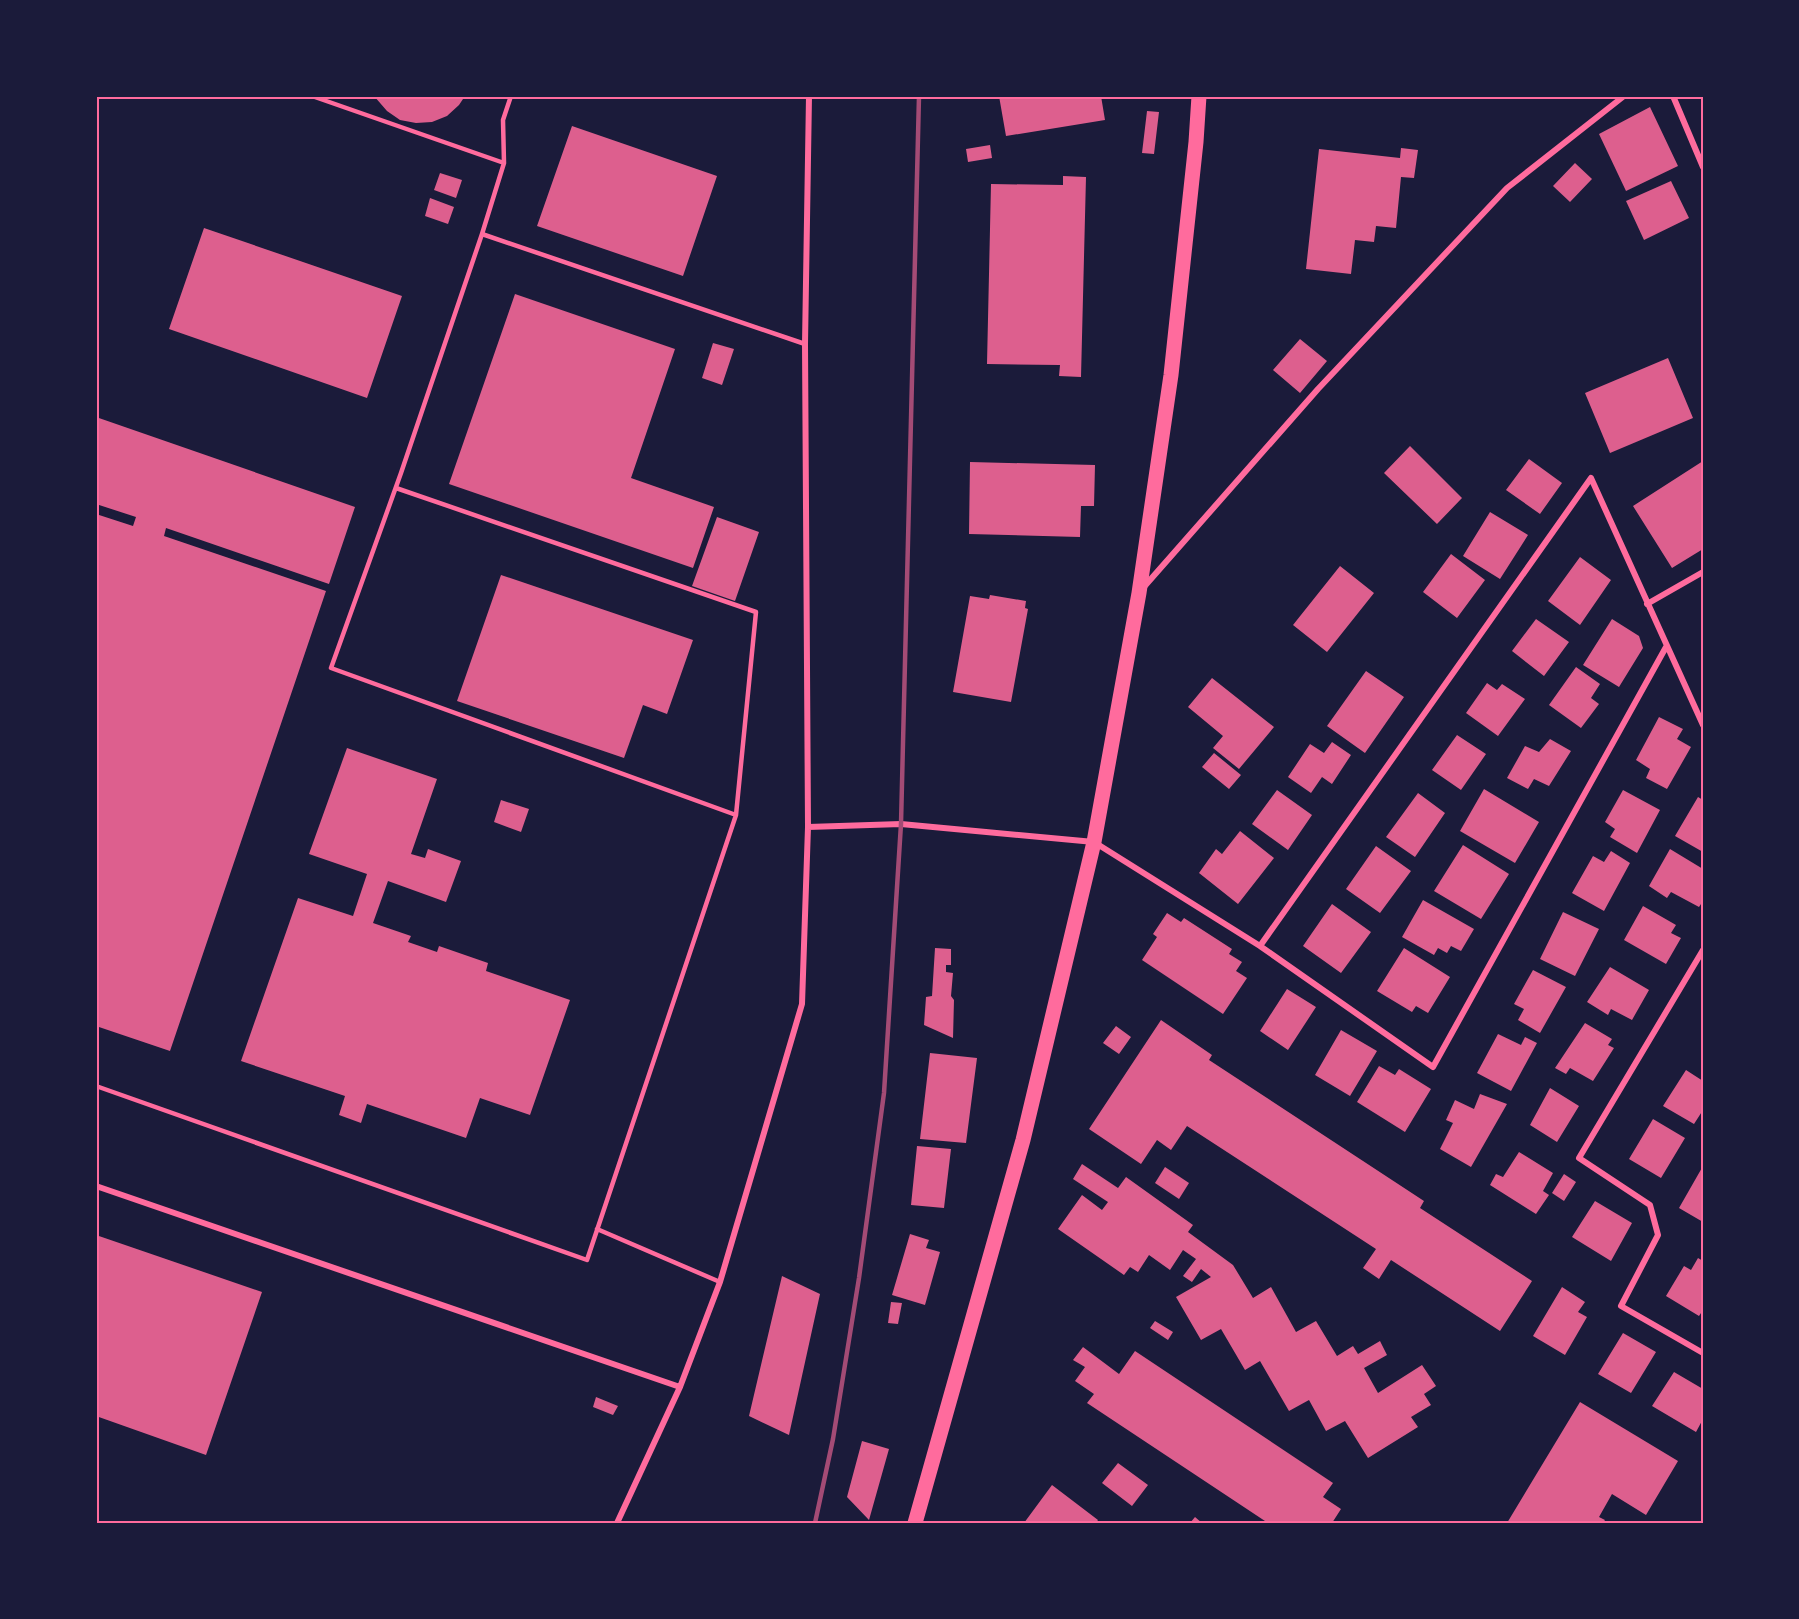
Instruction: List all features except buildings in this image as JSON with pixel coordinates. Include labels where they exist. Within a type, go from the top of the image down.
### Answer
[{"type":"main road","points":[[915,1523],[1023,1140],[1094,842],[1138,593],[1171,375],[1199,96]]},
{"type":"street","points":[[617,1523],[680,1387],[720,1282],[802,1004],[808,827],[805,344],[809,96]]},
{"type":"street","points":[[1138,593],[1318,389],[1507,188],[1624,96]]},
{"type":"street","points":[[1673,96],[1703,167]]},
{"type":"street","points":[[1260,946],[1591,478],[1703,725]]},
{"type":"street","points":[[1647,604],[1703,572]]},
{"type":"street","points":[[808,827],[901,824],[1094,842],[1260,946],[1432,1067],[1666,647]]},
{"type":"street","points":[[1703,950],[1579,1158],[1650,1205],[1658,1235],[1621,1306],[1703,1353]]},
{"type":"street","points":[[96,1186],[680,1387]]},
{"type":"lane","points":[[312,96],[504,163]]},
{"type":"lane","points":[[511,96],[503,120],[504,163],[482,234],[396,488],[331,668],[736,815]]},
{"type":"lane","points":[[482,234],[805,344]]},
{"type":"lane","points":[[96,1086],[587,1260],[736,815],[756,612],[396,488]]},
{"type":"lane","points":[[597,1229],[720,1282]]},
{"type":"railway","points":[[815,1523],[833,1439],[859,1278],[884,1093],[901,824],[919,96]]}]
